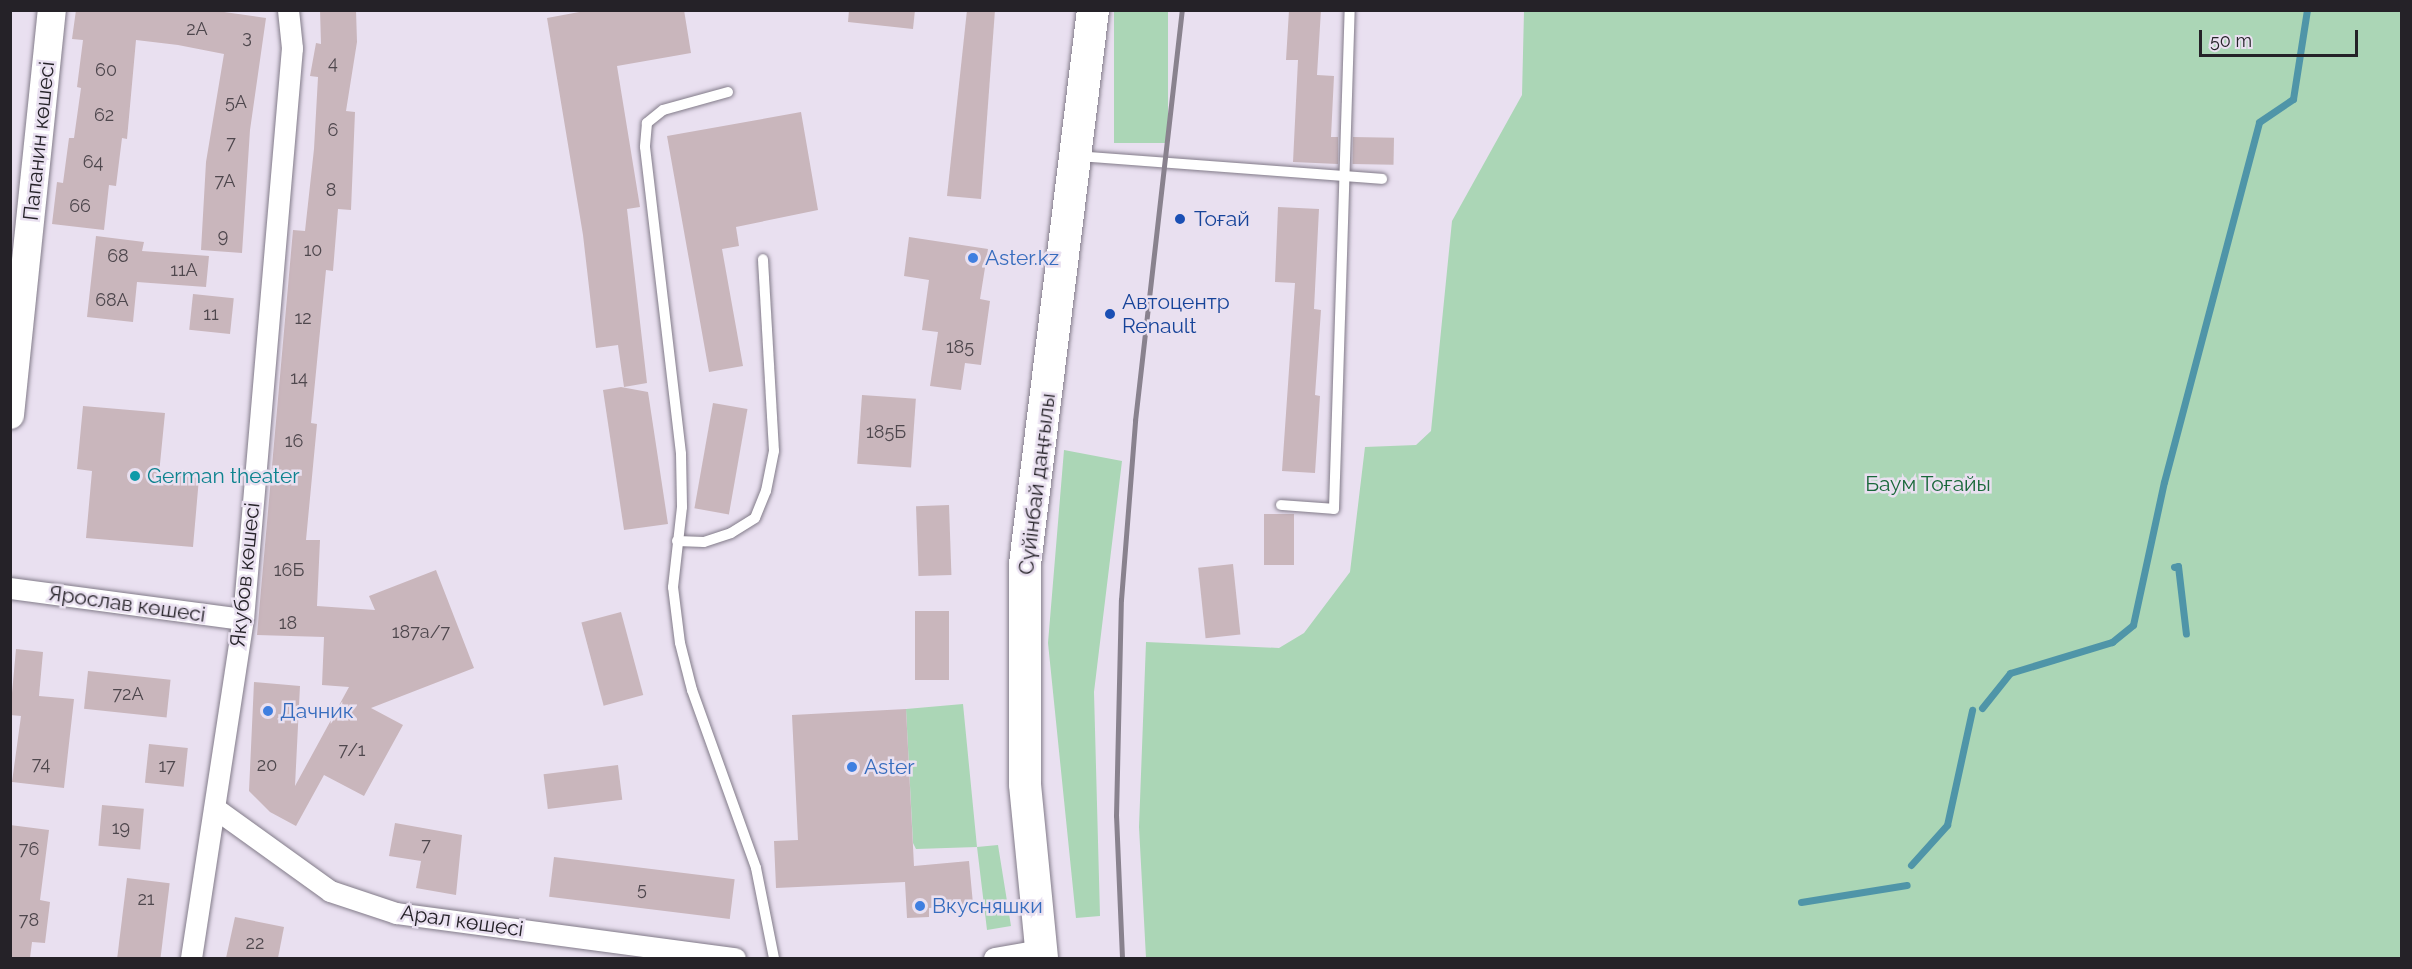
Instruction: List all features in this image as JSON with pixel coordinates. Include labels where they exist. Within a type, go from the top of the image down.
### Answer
[{"type":"main road","name":"Папанин көшесі","points":[[10,415],[52,10]]},
{"type":"main road","name":"Сүйінбай даңғылы","points":[[1042,954],[1025,784],[1025,564],[1094,10]]},
{"type":"street","name":"Якубов көшесі","points":[[191,958],[216,809],[243,619],[292,48],[288,10]]},
{"type":"street","name":"Ярослав көшесі","points":[[10,588],[243,619]]},
{"type":"street","name":"Арал көшесі","points":[[216,809],[330,891],[396,913],[735,958]]},
{"type":"street","points":[[994,958],[1042,954]]},
{"type":"lane","points":[[1281,505],[1334,509],[1350,10]]},
{"type":"lane","points":[[728,92],[663,110],[647,123],[645,147],[681,454],[674,586],[680,643],[692,690],[756,868],[774,958]]},
{"type":"lane","points":[[1077,156],[1382,179]]},
{"type":"lane","points":[[678,541],[704,542],[731,533],[755,518],[766,491],[774,451],[763,259]]},
{"type":"green space","points":[[1114,11],[1168,11],[1168,143],[1114,143]]},
{"type":"green space","name":"Баум Тоғайы","points":[[1524,11],[2401,11],[2401,958],[1146,958],[1139,827],[1146,642],[1279,648],[1304,633],[1350,572],[1365,447],[1416,445],[1431,431],[1452,221],[1522,95]]},
{"type":"green space","points":[[1064,450],[1122,461],[1094,692],[1100,916],[1076,918],[1048,643]]},
{"type":"green space","points":[[963,704],[977,847],[916,849],[913,843],[906,709]]},
{"type":"green space","points":[[998,845],[1011,926],[987,930],[977,847]]},
{"type":"building","points":[[76,10],[210,10],[266,18],[250,130],[242,253],[201,250],[206,162],[224,54],[178,45],[136,40],[127,139],[122,138],[116,186],[109,185],[104,230],[52,224],[57,182],[63,183],[69,138],[74,138],[81,88],[77,87],[83,40],[72,39]]},
{"type":"building","points":[[320,10],[356,10],[357,42],[346,111],[355,112],[351,210],[338,209],[333,271],[326,270],[311,423],[317,424],[306,540],[320,540],[317,606],[375,610],[369,596],[436,570],[474,668],[371,708],[403,725],[364,796],[324,775],[296,826],[270,812],[249,791],[254,682],[300,686],[295,786],[349,687],[322,685],[324,637],[257,635],[293,230],[305,231],[314,149],[318,77],[310,76],[316,43],[321,44]]},
{"type":"building","points":[[590,10],[684,10],[691,53],[617,66],[640,207],[627,209],[647,383],[624,387],[618,345],[596,348],[583,235],[547,18]]},
{"type":"building","points":[[849,10],[915,10],[913,29],[848,22]]},
{"type":"building","points":[[967,10],[995,10],[981,199],[947,196]]},
{"type":"building","points":[[1289,10],[1321,10],[1317,75],[1334,76],[1331,137],[1338,137],[1338,164],[1293,162],[1298,60],[1286,60]]},
{"type":"building","points":[[801,112],[818,210],[736,227],[739,246],[722,249],[743,366],[709,372],[667,136]]},
{"type":"building","points":[[1353,137],[1394,138],[1394,165],[1353,164]]},
{"type":"building","points":[[1278,207],[1319,209],[1314,309],[1321,310],[1315,395],[1320,396],[1315,473],[1282,471],[1295,283],[1275,282]]},
{"type":"building","points":[[96,236],[144,242],[142,251],[209,256],[206,287],[137,282],[133,322],[87,317]]},
{"type":"building","points":[[909,237],[988,249],[980,299],[990,301],[981,365],[965,363],[961,390],[930,386],[938,332],[922,330],[929,280],[904,276]]},
{"type":"building","points":[[193,294],[234,298],[230,334],[189,330]]},
{"type":"building","points":[[621,387],[648,392],[668,524],[624,530],[603,390]]},
{"type":"building","points":[[862,395],[916,399],[911,468],[857,464]]},
{"type":"building","points":[[713,403],[747,409],[729,514],[694,508]]},
{"type":"building","name":"German theater","points":[[83,406],[165,413],[159,474],[199,478],[193,547],[86,538],[92,471],[77,469]]},
{"type":"building","points":[[949,505],[951,575],[918,576],[916,506]]},
{"type":"building","points":[[1264,514],[1294,514],[1294,565],[1264,565]]},
{"type":"building","points":[[1233,564],[1240,635],[1206,638],[1198,568]]},
{"type":"building","points":[[915,611],[949,611],[949,680],[915,680]]},
{"type":"building","points":[[621,612],[643,695],[604,706],[581,623]]},
{"type":"building","points":[[16,649],[43,652],[39,696],[74,699],[64,788],[12,782],[21,716],[10,715]]},
{"type":"building","points":[[88,671],[171,680],[167,717],[84,709]]},
{"type":"building","name":"Aster","points":[[906,709],[914,866],[969,861],[973,904],[929,908],[929,917],[907,918],[905,882],[776,888],[774,841],[798,840],[792,715]]},
{"type":"building","points":[[149,744],[188,748],[184,787],[145,783]]},
{"type":"building","points":[[618,765],[622,800],[548,809],[544,774]]},
{"type":"building","points":[[102,805],[144,809],[140,850],[98,846]]},
{"type":"building","points":[[395,823],[462,835],[456,895],[416,888],[421,861],[389,856]]},
{"type":"building","points":[[10,825],[49,830],[40,900],[50,902],[45,943],[32,942],[30,958],[10,958]]},
{"type":"building","points":[[554,857],[735,879],[730,919],[549,897]]},
{"type":"building","points":[[127,878],[170,883],[161,958],[117,958]]},
{"type":"building","points":[[235,917],[284,927],[278,958],[226,958]]},
{"type":"waterway","points":[[1982,708],[2010,673],[2112,642],[2133,625],[2164,482],[2259,122],[2293,99],[2307,10]]},
{"type":"waterway","points":[[2174,567],[2178,566],[2186,634]]},
{"type":"waterway","points":[[1911,865],[1947,825],[1972,710]]},
{"type":"waterway","points":[[1801,902],[1907,885]]},
{"type":"railway","points":[[1122,958],[1116,816],[1121,600],[1135,421],[1182,10]]},
{"type":"place","name":"Тоғай","points":[[1180,219]]},
{"type":"place","name":"Aster.kz","points":[[973,258]]},
{"type":"place","name":"Автоцентр Renault","points":[[1110,314]]},
{"type":"place","name":"German theater","points":[[135,476]]},
{"type":"place","name":"Дачник","points":[[268,711]]},
{"type":"place","name":"Aster","points":[[852,767]]},
{"type":"place","name":"Вкусняшки","points":[[920,906]]}]
